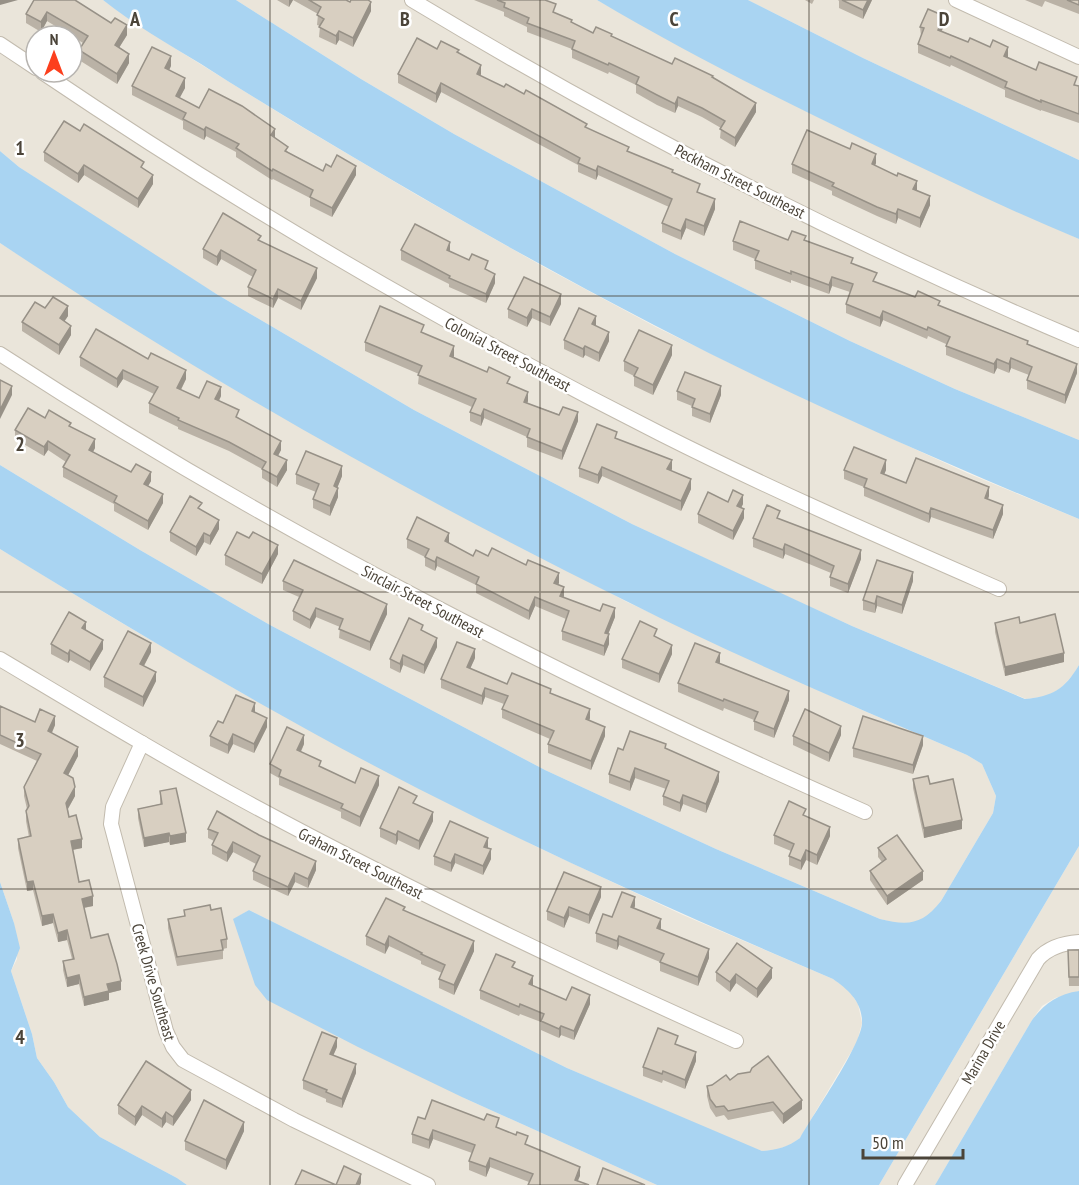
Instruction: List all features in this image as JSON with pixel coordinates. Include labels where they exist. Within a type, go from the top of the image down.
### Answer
[{"type":"street","name":"Peckham Street Southeast","points":[[412,0],[616,117],[758,191],[943,281],[1079,340]]},
{"type":"street","points":[[956,0],[1079,57]]},
{"type":"street","points":[[0,44],[24,60]]},
{"type":"street","name":"Colonial Street Southeast","points":[[61,84],[243,202],[493,346],[749,477],[836,518],[999,589]]},
{"type":"street","name":"Sinclair Street Southeast","points":[[0,354],[193,473],[338,556],[456,619],[656,718],[866,812]]},
{"type":"street","name":"Graham Street Southeast","points":[[0,659],[236,797],[423,894],[612,985],[736,1041]]},
{"type":"street","name":"Creek Drive Southeast","points":[[142,743],[112,807],[111,824],[166,1031],[173,1047],[183,1060],[193,1066],[294,1120],[428,1185]]},
{"type":"street","name":"Marina Drive","points":[[905,1185],[1038,959],[1044,952],[1062,944],[1079,942]]},
{"type":"shaded area","points":[[0,0],[103,0],[176,49],[417,195],[656,327],[967,473],[1079,519],[1079,665],[1060,689],[1047,696],[1026,699],[852,626],[632,524],[414,410],[218,295],[19,167],[0,151]]},
{"type":"shaded area","points":[[236,0],[597,0],[698,56],[828,122],[1079,239],[1079,440],[955,389],[850,341],[675,254],[454,134],[361,79]]},
{"type":"shaded area","points":[[748,0],[1079,0],[1079,160],[863,58]]},
{"type":"shaded area","points":[[0,243],[161,345],[267,408],[627,602],[855,707],[967,755],[982,764],[996,796],[993,813],[941,901],[931,914],[918,922],[899,924],[880,919],[716,849],[545,770],[270,625],[0,465]]},
{"type":"shaded area","points":[[0,549],[242,693],[535,846],[683,915],[833,979],[848,989],[858,1004],[862,1023],[857,1042],[800,1138],[790,1145],[775,1150],[762,1151],[750,1147],[567,1068],[249,910],[234,919],[464,1098],[657,1185],[187,1185],[100,1137],[68,1107],[37,1058],[32,1034],[11,971],[17,959],[14,923],[0,882]]},
{"type":"shaded area","points":[[1079,846],[1079,991],[1055,998],[1042,1006],[935,1185],[879,1185]]},
{"type":"water","points":[[103,0],[236,0],[361,79],[454,134],[675,254],[850,341],[955,389],[1079,440],[1079,519],[811,402],[706,352],[616,305],[465,222],[334,146],[151,34]]},
{"type":"water","points":[[597,0],[748,0],[863,58],[1079,160],[1079,239],[971,191],[796,107],[695,55]]},
{"type":"water","points":[[0,151],[19,167],[218,295],[414,410],[632,524],[852,626],[1025,699],[1043,696],[1057,690],[1063,686],[1079,665],[1079,846],[879,1185],[657,1185],[464,1098],[267,1000],[255,985],[233,919],[249,910],[567,1068],[762,1151],[782,1148],[800,1138],[845,1064],[862,1024],[862,1016],[854,998],[833,979],[609,880],[388,773],[192,664],[0,549],[0,465],[270,625],[545,770],[716,849],[880,919],[899,923],[914,922],[927,915],[941,901],[993,813],[996,796],[982,764],[967,755],[710,642],[546,561],[307,432],[152,340],[0,243]]},
{"type":"water","points":[[0,882],[20,948],[11,971],[32,1034],[37,1058],[68,1107],[100,1137],[187,1185],[0,1185]]},
{"type":"water","points":[[1079,991],[1079,1185],[935,1185],[1032,1020],[1052,1000]]},
{"type":"building","points":[[34,0],[75,0],[111,23],[115,18],[127,25],[115,45],[129,54],[117,74],[84,53],[84,42],[88,36],[84,34],[84,24],[68,24],[47,12],[41,22],[26,14]]},
{"type":"building","points":[[309,0],[346,0],[350,2],[351,0],[368,0],[371,2],[353,38],[339,31],[336,36],[319,27],[324,19],[317,15],[321,7]]},
{"type":"building","points":[[497,0],[545,0],[556,4],[553,12],[593,33],[596,27],[672,64],[675,58],[713,76],[756,103],[735,138],[720,129],[725,121],[678,97],[675,104],[636,84],[639,77],[572,49],[575,41],[527,23],[529,18],[504,7],[505,3]]},
{"type":"building","points":[[842,0],[868,0],[863,10]]},
{"type":"building","points":[[1067,0],[1079,0],[1079,5]]},
{"type":"building","points":[[928,9],[944,16],[938,30],[968,42],[970,38],[990,47],[993,40],[1008,47],[1004,56],[1036,70],[1039,62],[1077,77],[1074,85],[1079,86],[1079,114],[1005,87],[1007,82],[951,56],[950,58],[918,44],[924,28],[920,27]]},
{"type":"building","points":[[417,38],[437,49],[441,41],[459,50],[457,52],[481,65],[477,74],[504,87],[506,84],[524,94],[526,90],[587,124],[585,127],[629,147],[627,151],[700,184],[697,192],[715,199],[704,226],[686,219],[681,231],[662,223],[672,199],[598,166],[596,171],[578,163],[580,158],[441,83],[436,94],[398,74]]},
{"type":"building","points":[[152,47],[171,56],[165,68],[185,78],[176,96],[199,108],[209,89],[242,106],[275,129],[271,135],[288,147],[285,151],[323,171],[326,164],[331,167],[337,155],[356,166],[332,208],[310,197],[313,190],[273,169],[272,171],[236,148],[239,144],[206,127],[204,130],[183,119],[186,113],[132,86]]},
{"type":"building","points":[[64,121],[80,131],[84,124],[144,162],[141,167],[153,175],[138,199],[84,165],[78,174],[44,152]]},
{"type":"building","points":[[807,130],[850,149],[852,143],[876,154],[872,164],[897,176],[898,173],[917,181],[913,189],[930,196],[920,218],[898,209],[896,214],[877,207],[832,186],[834,183],[792,164]]},
{"type":"building","points":[[223,213],[261,236],[258,240],[317,268],[301,301],[278,289],[273,299],[248,287],[256,270],[221,250],[217,257],[203,249]]},
{"type":"building","points":[[740,221],[788,240],[792,231],[806,236],[804,240],[853,258],[851,263],[877,273],[873,281],[915,297],[918,291],[940,301],[938,305],[1028,341],[1027,344],[1077,364],[1065,395],[1027,380],[1032,367],[1011,358],[1009,364],[997,359],[994,364],[946,346],[950,337],[928,327],[927,330],[883,311],[880,318],[846,304],[853,284],[832,277],[829,285],[755,260],[759,251],[733,241]]},
{"type":"building","points":[[415,224],[450,242],[447,250],[469,260],[472,254],[488,261],[485,269],[495,274],[486,294],[449,278],[450,276],[401,250]]},
{"type":"building","points":[[524,277],[561,294],[550,317],[532,309],[527,318],[508,309]]},
{"type":"building","points":[[53,297],[68,306],[60,318],[71,326],[59,345],[22,322],[35,302],[45,308]]},
{"type":"building","points":[[380,306],[424,325],[421,332],[454,346],[450,356],[487,372],[489,367],[510,377],[507,383],[528,392],[524,402],[559,415],[563,407],[578,412],[562,451],[527,437],[530,429],[484,409],[481,416],[470,412],[476,399],[418,375],[422,366],[365,342]]},
{"type":"building","points":[[579,308],[596,316],[592,324],[609,332],[599,353],[585,346],[583,349],[564,340]]},
{"type":"building","points":[[96,329],[148,359],[151,353],[186,370],[177,388],[199,398],[207,381],[221,387],[215,399],[239,410],[236,417],[281,441],[274,454],[287,460],[277,477],[262,469],[266,462],[229,442],[178,420],[179,418],[149,403],[158,387],[123,370],[117,379],[80,357]]},
{"type":"building","points":[[639,330],[672,345],[653,385],[634,376],[638,368],[624,361]]},
{"type":"building","points":[[685,372],[721,386],[710,414],[692,407],[695,399],[677,391]]},
{"type":"building","points":[[0,380],[12,386],[0,410]]},
{"type":"building","points":[[28,408],[45,418],[49,410],[71,423],[69,426],[95,439],[89,450],[131,472],[136,464],[151,472],[144,484],[163,494],[148,521],[114,502],[117,496],[63,467],[70,455],[48,441],[44,447],[15,430]]},
{"type":"building","points":[[597,424],[617,432],[615,438],[672,460],[667,469],[691,479],[681,501],[602,467],[598,475],[579,468]]},
{"type":"building","points":[[854,447],[886,460],[881,473],[906,483],[916,458],[989,487],[985,498],[1003,505],[993,530],[931,508],[929,514],[864,487],[867,479],[844,470]]},
{"type":"building","points":[[306,451],[342,466],[334,486],[338,488],[330,506],[313,499],[319,484],[296,474]]},
{"type":"building","points":[[733,490],[743,495],[737,506],[744,509],[733,531],[698,514],[708,492],[728,502]]},
{"type":"building","points":[[190,496],[202,503],[198,508],[219,520],[210,536],[204,533],[196,547],[170,532]]},
{"type":"building","points":[[767,505],[780,511],[777,518],[861,550],[848,584],[830,577],[834,566],[785,544],[783,550],[753,538]]},
{"type":"building","points":[[417,517],[449,533],[445,541],[473,556],[476,550],[488,556],[492,548],[526,565],[528,560],[559,573],[554,583],[564,587],[560,596],[600,611],[603,604],[615,608],[605,633],[609,634],[604,646],[562,631],[569,611],[535,597],[529,611],[476,584],[479,577],[437,557],[435,562],[425,557],[429,549],[407,539]]},
{"type":"building","points":[[237,532],[249,538],[253,532],[278,545],[262,574],[225,555]]},
{"type":"building","points":[[294,560],[387,604],[370,642],[339,629],[343,619],[316,608],[310,620],[293,611],[303,590],[283,581]]},
{"type":"building","points":[[877,560],[913,572],[902,605],[877,596],[875,604],[863,600]]},
{"type":"building","points":[[69,612],[86,622],[82,628],[103,640],[90,662],[70,650],[68,654],[51,644]]},
{"type":"building","points":[[1055,614],[1064,653],[1005,667],[995,623],[1019,617],[1020,623]]},
{"type":"building","points":[[409,618],[423,625],[421,630],[437,638],[424,665],[403,655],[400,664],[390,659]]},
{"type":"building","points":[[640,621],[657,629],[654,636],[672,645],[659,674],[622,659]]},
{"type":"building","points":[[128,631],[151,643],[140,664],[156,672],[143,697],[104,677]]},
{"type":"building","points":[[457,642],[475,649],[467,667],[507,684],[512,673],[551,689],[550,693],[590,709],[586,719],[605,727],[591,761],[548,744],[554,731],[502,709],[508,696],[485,688],[482,696],[441,679]]},
{"type":"building","points":[[695,643],[720,653],[716,662],[789,691],[774,729],[754,721],[758,712],[678,683]]},
{"type":"building","points":[[236,695],[255,703],[252,711],[267,718],[254,744],[233,734],[228,745],[210,736],[218,721],[223,723]]},
{"type":"building","points":[[0,706],[35,722],[40,709],[55,716],[48,731],[78,747],[64,773],[73,778],[75,787],[66,803],[69,817],[76,815],[82,839],[71,841],[79,882],[89,880],[93,896],[82,899],[91,938],[108,934],[121,981],[107,984],[109,991],[84,997],[79,975],[67,978],[63,961],[74,959],[67,930],[58,933],[53,914],[42,916],[33,881],[27,882],[18,839],[31,836],[26,811],[29,806],[24,787],[41,754],[0,735]]},
{"type":"building","points":[[805,709],[841,726],[829,753],[793,736]]},
{"type":"building","points":[[863,716],[923,736],[913,765],[853,748]]},
{"type":"building","points":[[287,727],[304,735],[297,750],[321,761],[319,766],[355,783],[361,768],[379,776],[360,817],[341,808],[343,804],[279,776],[281,770],[270,764]]},
{"type":"building","points":[[630,731],[666,744],[665,748],[719,772],[706,804],[683,795],[680,803],[663,796],[669,781],[635,768],[630,782],[609,774],[618,748],[623,750]]},
{"type":"building","points":[[928,776],[930,784],[953,779],[962,820],[924,828],[913,779]]},
{"type":"building","points":[[399,787],[417,796],[413,803],[433,812],[419,841],[398,831],[396,835],[380,828]]},
{"type":"building","points":[[176,788],[186,833],[170,836],[169,833],[144,838],[138,809],[162,804],[160,791]]},
{"type":"building","points":[[789,801],[806,809],[803,815],[830,827],[817,855],[806,850],[801,861],[789,856],[794,844],[774,835]]},
{"type":"building","points":[[217,811],[259,835],[316,861],[308,879],[295,873],[288,887],[253,871],[260,856],[233,842],[227,853],[212,845],[218,833],[208,829]]},
{"type":"building","points":[[450,821],[488,838],[484,847],[491,849],[483,866],[455,854],[451,863],[434,856]]},
{"type":"building","points":[[897,835],[923,871],[887,896],[870,871],[886,859],[878,848]]},
{"type":"building","points":[[564,872],[601,887],[589,915],[569,907],[564,918],[547,911]]},
{"type":"building","points":[[622,892],[635,897],[631,907],[661,919],[657,928],[709,949],[698,977],[660,962],[664,954],[619,936],[617,941],[596,933],[603,914],[612,917]]},
{"type":"building","points":[[386,898],[405,907],[403,910],[474,941],[454,985],[439,979],[445,965],[389,936],[385,945],[366,936]]},
{"type":"building","points":[[210,905],[211,910],[221,908],[227,939],[221,940],[223,950],[177,957],[168,919],[185,916],[184,910]]},
{"type":"building","points":[[737,943],[772,968],[757,989],[736,974],[730,982],[716,972]]},
{"type":"building","points":[[1068,950],[1079,950],[1079,977],[1069,977]]},
{"type":"building","points":[[496,954],[515,962],[512,967],[533,976],[529,984],[566,1000],[572,987],[590,995],[574,1031],[561,1026],[559,1029],[541,1021],[544,1014],[520,1004],[519,1007],[480,990]]},
{"type":"building","points":[[658,1028],[678,1036],[675,1044],[696,1052],[685,1080],[663,1071],[662,1074],[643,1067]]},
{"type":"building","points":[[322,1032],[337,1038],[330,1054],[356,1064],[342,1099],[303,1080]]},
{"type":"building","points":[[768,1056],[802,1100],[783,1114],[773,1102],[728,1111],[724,1106],[716,1107],[710,1099],[707,1086],[726,1075],[730,1080],[738,1074],[750,1072]]},
{"type":"building","points":[[146,1061],[191,1090],[173,1117],[166,1112],[162,1119],[142,1106],[135,1117],[118,1105]]},
{"type":"building","points":[[204,1100],[244,1122],[226,1160],[185,1141]]},
{"type":"building","points":[[432,1100],[484,1120],[487,1114],[499,1118],[496,1127],[516,1135],[517,1132],[528,1136],[525,1144],[580,1167],[575,1180],[589,1185],[528,1185],[533,1174],[490,1158],[486,1167],[469,1161],[475,1145],[433,1130],[429,1140],[412,1134],[418,1117],[425,1119]]},
{"type":"building","points":[[344,1166],[361,1174],[356,1185],[336,1185]]},
{"type":"building","points":[[603,1168],[645,1185],[597,1185]]},
{"type":"building","points":[[302,1170],[336,1185],[295,1185]]}]
